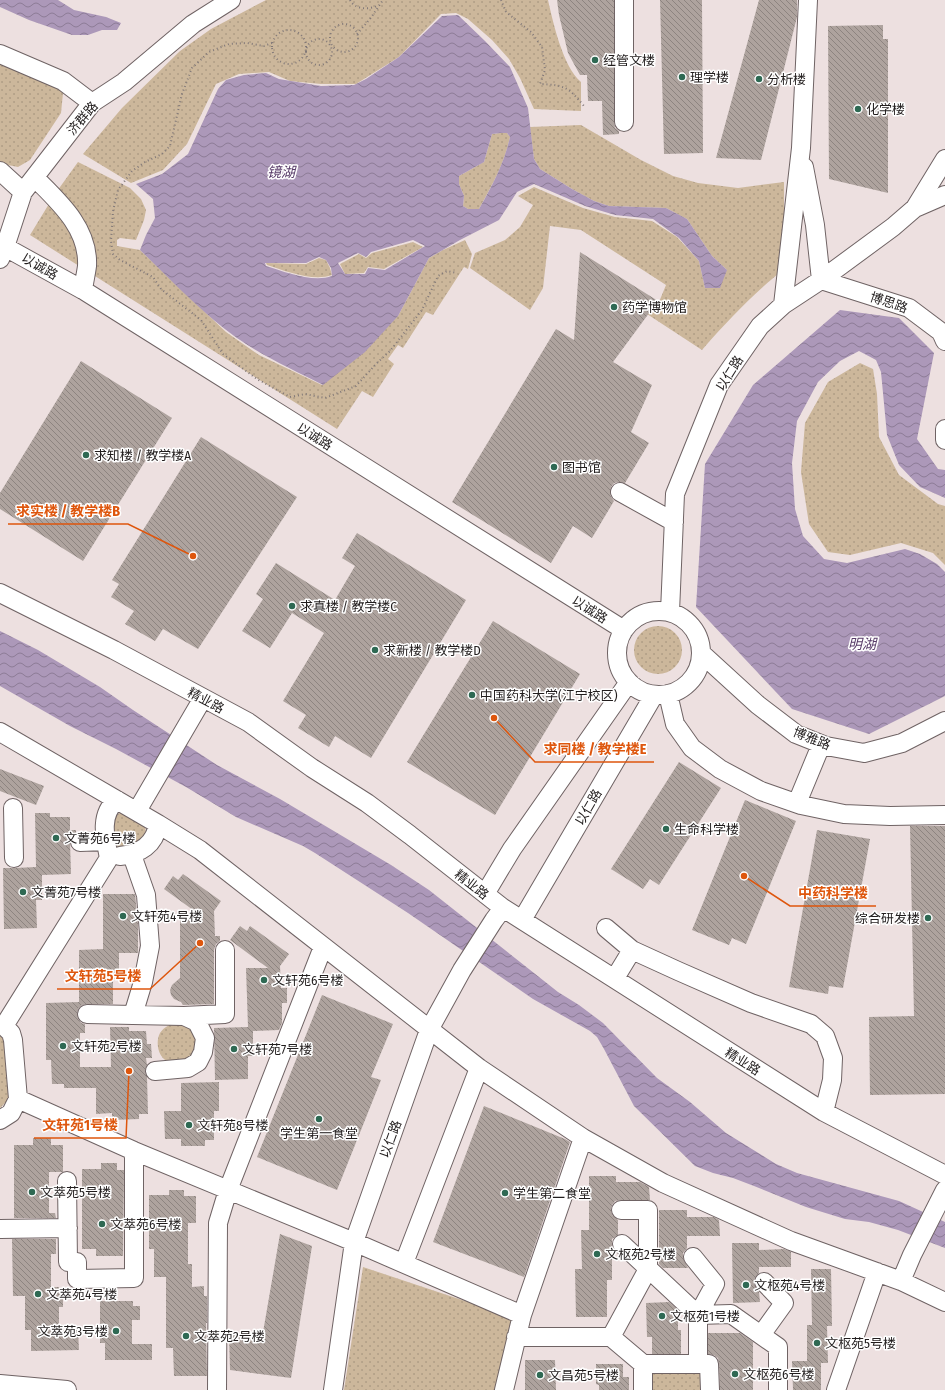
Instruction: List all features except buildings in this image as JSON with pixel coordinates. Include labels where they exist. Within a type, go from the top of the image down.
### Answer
[{"type":"street","name":"济群路","points":[[3,253],[23,192],[92,103],[124,82],[193,24],[231,0]]},
{"type":"street","points":[[624,0],[624,122]]},
{"type":"street","points":[[783,305],[801,148],[808,0]]},
{"type":"street","points":[[0,54],[63,81],[92,103]]},
{"type":"street","points":[[801,148],[815,225],[821,280]]},
{"type":"street","name":"以仁路","points":[[915,208],[945,159]]},
{"type":"street","points":[[0,172],[23,192]]},
{"type":"street","points":[[34,178],[60,203],[73,219],[81,236],[85,248],[87,265],[83,290]]},
{"type":"street","name":"以仁路","points":[[670,612],[676,494],[719,385],[760,326],[783,305],[821,280],[893,227],[915,208],[945,195]]},
{"type":"street","name":"以诚路","points":[[3,253],[83,290],[624,630]]},
{"type":"street","name":"博思路","points":[[821,280],[910,308],[941,332],[945,341]]},
{"type":"street","points":[[945,429],[945,440]]},
{"type":"street","points":[[620,492],[674,522]]},
{"type":"street","name":"精业路","points":[[0,593],[114,650],[248,722],[312,768],[368,803],[410,835],[485,894],[498,914],[522,920],[824,1112],[945,1176]]},
{"type":"street","points":[[656,610],[670,612],[682,618],[692,627],[699,640],[701,653],[698,667],[691,679],[681,688],[661,694],[640,690],[628,682],[621,670],[617,657],[618,643],[624,630],[632,620],[644,613],[656,610]]},
{"type":"street","name":"博雅路","points":[[701,653],[764,710],[796,734],[821,744],[864,753],[902,743],[945,721]]},
{"type":"street","points":[[485,894],[512,849],[628,682]]},
{"type":"street","points":[[661,694],[675,724],[692,748],[720,769],[761,791],[796,803],[844,814],[890,816],[945,815]]},
{"type":"street","name":"以仁路","points":[[522,920],[661,694]]},
{"type":"street","points":[[137,811],[204,698]]},
{"type":"street","points":[[0,732],[137,811],[200,850],[479,1068],[583,1138],[663,1183],[791,1241],[901,1281],[945,1302]]},
{"type":"street","points":[[796,803],[821,744]]},
{"type":"street","points":[[0,1120],[11,1113],[18,1099],[13,1040],[10,1032],[2,1026],[107,850],[106,816],[112,803],[117,800]]},
{"type":"street","points":[[13,808],[13,858]]},
{"type":"street","points":[[80,842],[107,850],[132,855],[147,847],[157,833],[158,824]]},
{"type":"street","points":[[132,855],[146,895],[150,946],[143,982],[133,1015]]},
{"type":"street","name":"以仁路","points":[[333,1390],[354,1242],[429,1030],[462,970],[498,914]]},
{"type":"street","points":[[606,928],[632,950],[751,1003],[811,1024],[826,1036],[833,1058],[832,1080],[824,1112]]},
{"type":"street","points":[[218,1390],[218,1223],[228,1190],[324,947]]},
{"type":"street","points":[[87,1014],[184,1016],[225,1014],[225,950]]},
{"type":"street","points":[[615,978],[632,950]]},
{"type":"street","points":[[155,1071],[188,1068],[198,1062],[204,1052],[205,1038],[197,1022],[184,1016]]},
{"type":"street","points":[[404,1263],[479,1068]]},
{"type":"street","points":[[18,1099],[134,1151],[404,1263],[522,1315]]},
{"type":"street","points":[[504,1390],[522,1315],[583,1138]]},
{"type":"street","points":[[68,1181],[68,1262],[77,1262],[77,1279],[134,1278],[134,1151]]},
{"type":"street","points":[[901,1281],[912,1255],[945,1190]]},
{"type":"street","points":[[611,1337],[648,1269],[648,1210],[621,1210]]},
{"type":"street","points":[[0,1229],[68,1228]]},
{"type":"street","points":[[622,1244],[698,1315],[731,1314],[778,1347],[778,1390]]},
{"type":"street","points":[[693,1257],[715,1284],[698,1315],[698,1364]]},
{"type":"street","points":[[836,1390],[877,1272]]},
{"type":"street","points":[[761,1335],[784,1303],[764,1282]]},
{"type":"street","points":[[516,1337],[611,1337],[642,1364],[709,1364],[710,1390]]},
{"type":"street","points":[[642,1364],[643,1390]]},
{"type":"street","points":[[0,1384],[67,1390]]},
{"type":"path","points":[[350,0],[351,3],[357,7],[374,8],[380,5]]},
{"type":"path","points":[[357,34],[370,19],[383,0]]},
{"type":"path","points":[[501,0],[506,12],[531,32],[542,47],[545,70],[540,84],[556,84],[571,90],[584,106]]},
{"type":"path","points":[[357,34],[352,26],[343,24],[338,25],[331,31],[330,35],[330,44],[332,48],[331,57],[322,65],[318,65],[310,61],[308,58],[306,49],[304,38],[295,31],[283,31],[275,38],[272,43],[272,49],[276,59],[286,64],[297,62],[301,59],[306,49],[311,42],[319,38],[330,44],[336,51],[345,53],[349,52],[358,42],[357,34]]},
{"type":"path","points":[[272,43],[264,46],[247,43],[229,44],[209,52],[192,68],[182,94],[170,146],[162,154],[145,162],[132,171],[118,190],[113,211],[111,241],[113,254],[120,260],[153,277],[161,289],[201,320],[223,354],[257,379],[290,397],[305,394],[325,398],[356,386],[390,352],[422,310],[438,276],[447,272],[457,273]]},
{"type":"shaded area","points":[[266,0],[548,0],[556,32],[564,55],[569,66],[581,82],[581,111],[534,109],[520,78],[509,59],[492,40],[468,19],[456,13],[441,14],[399,57],[356,84],[321,84],[290,81],[269,72],[239,74],[216,84],[187,144],[163,170],[131,183],[83,154],[122,108],[180,51],[211,29]]},
{"type":"shaded area","points":[[0,60],[49,81],[63,93],[61,113],[30,160],[18,167],[3,164],[0,161]]},
{"type":"shaded area","points":[[581,125],[641,160],[673,176],[698,183],[738,188],[784,182],[784,269],[761,288],[702,350],[647,314],[659,302],[666,285],[581,230],[550,226],[543,288],[530,310],[470,268],[475,253],[505,240],[520,227],[533,205],[518,196],[534,187],[583,208],[615,217],[652,221],[677,237],[699,261],[705,288],[727,270],[712,256],[687,219],[666,208],[609,206],[594,201],[540,169],[534,159],[530,127]]},
{"type":"shaded area","points":[[507,133],[510,137],[501,166],[479,209],[468,209],[463,206],[464,196],[459,184],[459,176],[484,162],[492,134]]},
{"type":"shaded area","points":[[78,162],[130,188],[141,199],[146,210],[144,220],[136,240],[120,238],[117,240],[117,246],[140,250],[226,332],[259,355],[322,385],[398,316],[429,258],[465,240],[472,254],[468,269],[464,267],[433,315],[426,312],[403,348],[398,345],[388,359],[394,364],[373,397],[362,391],[337,429],[30,235],[55,194]]},
{"type":"shaded area","points":[[413,242],[423,247],[384,269],[368,267],[364,273],[345,274],[340,264],[359,254],[366,258],[372,253]]},
{"type":"shaded area","points":[[319,258],[326,260],[332,275],[316,277],[299,275],[267,265],[266,263],[306,264]]},
{"type":"shaded area","points":[[860,363],[873,369],[877,394],[879,437],[899,475],[938,504],[945,506],[945,565],[933,553],[901,543],[850,555],[828,552],[809,524],[801,472],[805,423],[828,382]]},
{"type":"shaded area","points":[[653,626],[663,626],[675,633],[682,645],[682,655],[675,667],[663,674],[653,674],[645,670],[638,663],[634,655],[634,645],[638,637],[645,630]]},
{"type":"shaded area","points":[[122,812],[145,827],[146,833],[144,840],[121,850],[115,847],[109,824],[116,815]]},
{"type":"shaded area","points":[[176,1023],[189,1026],[199,1042],[190,1060],[170,1062],[166,1061],[160,1054],[158,1041],[160,1033],[167,1026]]},
{"type":"shaded area","points":[[0,1029],[6,1033],[10,1098],[0,1108]]},
{"type":"shaded area","points":[[363,1267],[513,1317],[498,1390],[344,1390]]},
{"type":"shaded area","points":[[639,1368],[699,1372],[703,1378],[705,1390],[638,1390]]},
{"type":"water","points":[[0,0],[58,0],[74,10],[106,17],[121,23],[117,30],[102,30],[88,35],[72,35],[29,20],[0,7]]},
{"type":"water","name":"镜湖","points":[[458,15],[510,67],[528,108],[534,159],[540,169],[594,201],[609,206],[666,208],[687,219],[712,256],[727,270],[720,288],[705,288],[699,261],[679,238],[653,219],[615,215],[585,206],[534,184],[517,192],[499,220],[429,258],[398,316],[365,352],[323,385],[268,357],[224,329],[140,250],[155,218],[153,199],[136,184],[162,174],[188,154],[218,89],[226,80],[244,75],[266,73],[279,79],[321,86],[354,85],[366,79],[399,57],[442,16]],"holes":[[[507,133],[510,137],[497,174],[479,209],[468,209],[463,206],[464,196],[459,184],[459,176],[484,162],[492,134]],[[413,240],[425,246],[385,270],[368,268],[365,274],[345,274],[338,263],[358,253],[366,257],[371,252]],[[319,257],[326,260],[331,268],[332,276],[324,278],[299,276],[266,266],[265,263],[306,263]]]},
{"type":"water","name":"明湖","points":[[840,310],[899,318],[934,353],[917,439],[938,469],[945,470],[945,498],[920,487],[899,465],[887,435],[881,372],[876,360],[859,351],[840,361],[818,382],[797,421],[792,463],[795,509],[803,536],[824,559],[847,563],[905,549],[920,554],[937,564],[945,572],[945,696],[869,734],[792,709],[696,607],[705,464],[753,385]]},
{"type":"water","points":[[0,631],[38,650],[100,687],[217,765],[280,799],[391,865],[429,890],[558,992],[579,1005],[603,1023],[657,1078],[690,1102],[726,1133],[776,1164],[797,1173],[899,1201],[945,1222],[945,1248],[898,1230],[869,1222],[845,1219],[806,1207],[733,1178],[713,1173],[695,1166],[634,1106],[597,1037],[590,1031],[533,999],[408,913],[315,853],[303,846],[236,817],[186,787],[70,726],[0,686]]},
{"type":"place","name":"经管文楼","points":[[595,60]]},
{"type":"place","name":"理学楼","points":[[682,77]]},
{"type":"place","name":"分析楼","points":[[759,79]]},
{"type":"place","name":"化学楼","points":[[858,109]]},
{"type":"place","name":"药学博物馆","points":[[614,307]]},
{"type":"place","name":"求知楼 / 教学楼A","points":[[86,455]]},
{"type":"place","name":"图书馆","points":[[554,467]]},
{"type":"place","name":"求实楼 / 教学楼B","points":[[193,556]]},
{"type":"place","name":"求真楼 / 教学楼C","points":[[292,606]]},
{"type":"place","name":"求新楼 / 教学楼D","points":[[375,650]]},
{"type":"place","name":"中国药科大学(江宁校区)","points":[[472,695]]},
{"type":"place","name":"求同楼 / 教学楼E","points":[[494,718]]},
{"type":"place","name":"生命科学楼","points":[[666,829]]},
{"type":"place","name":"文菁苑6号楼","points":[[56,838]]},
{"type":"place","name":"中药科学楼","points":[[744,876]]},
{"type":"place","name":"文菁苑7号楼","points":[[23,892]]},
{"type":"place","name":"文轩苑4号楼","points":[[123,916]]},
{"type":"place","name":"综合研发楼","points":[[928,918]]},
{"type":"place","name":"文轩苑5号楼","points":[[200,943]]},
{"type":"place","name":"文轩苑6号楼","points":[[264,980]]},
{"type":"place","name":"文轩苑2号楼","points":[[63,1046]]},
{"type":"place","name":"文轩苑7号楼","points":[[234,1049]]},
{"type":"place","name":"文轩苑1号楼","points":[[129,1071]]},
{"type":"place","name":"学生第一食堂","points":[[319,1119]]},
{"type":"place","name":"文轩苑8号楼","points":[[189,1125]]},
{"type":"place","name":"文萃苑5号楼","points":[[32,1192]]},
{"type":"place","name":"学生第二食堂","points":[[505,1193]]},
{"type":"place","name":"文萃苑6号楼","points":[[102,1224]]},
{"type":"place","name":"文枢苑2号楼","points":[[597,1254]]},
{"type":"place","name":"文枢苑4号楼","points":[[746,1285]]},
{"type":"place","name":"文萃苑4号楼","points":[[38,1294]]},
{"type":"place","name":"文枢苑1号楼","points":[[662,1316]]},
{"type":"place","name":"文萃苑3号楼","points":[[116,1331]]},
{"type":"place","name":"文萃苑2号楼","points":[[186,1336]]},
{"type":"place","name":"文枢苑5号楼","points":[[817,1343]]},
{"type":"place","name":"文枢苑6号楼","points":[[735,1374]]},
{"type":"place","name":"文昌苑5号楼","points":[[540,1375]]}]
